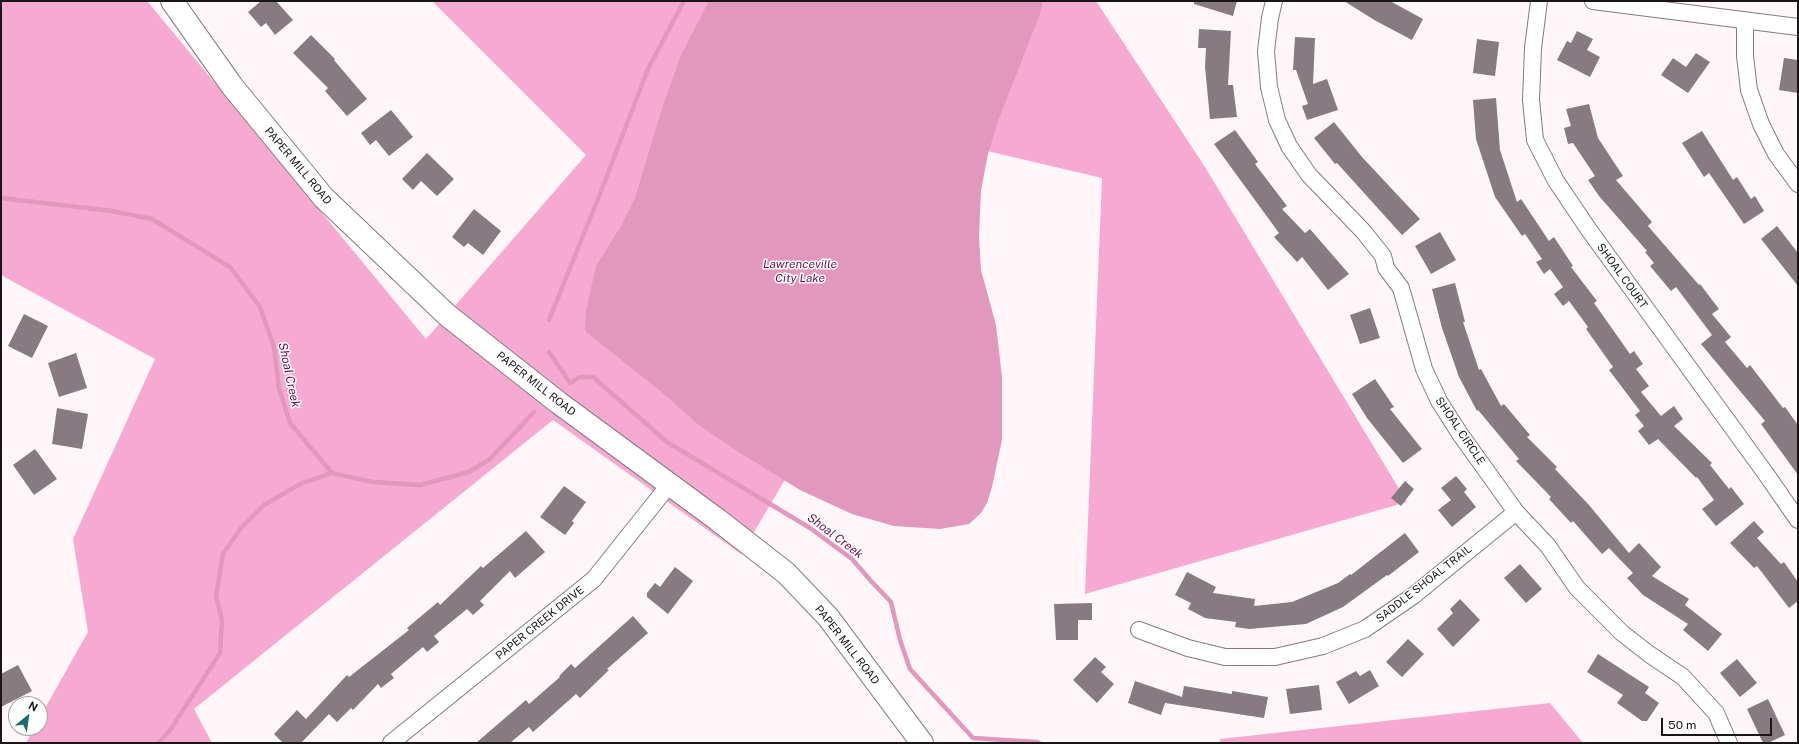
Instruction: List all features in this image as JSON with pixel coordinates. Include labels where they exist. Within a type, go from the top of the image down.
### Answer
[{"type":"street","name":"PAPER MILL ROAD","points":[[172,1],[232,86],[324,198],[447,316],[559,403],[718,520],[791,578],[828,616],[922,743]]},
{"type":"street","name":"SHOAL CIRCLE","points":[[1274,1],[1270,18],[1266,50],[1269,87],[1277,120],[1289,146],[1309,176],[1363,231],[1383,256],[1386,268],[1402,288],[1424,369],[1439,401],[1460,434],[1516,512],[1548,546],[1577,588],[1622,633],[1682,677],[1716,713],[1729,743]]},
{"type":"street","name":"SHOAL COURT","points":[[1539,1],[1533,48],[1531,100],[1535,140],[1556,181],[1589,230],[1798,520]]},
{"type":"street","points":[[1593,1],[1798,27]]},
{"type":"street","points":[[1745,20],[1745,56],[1749,90],[1761,124],[1776,154],[1798,184]]},
{"type":"street","name":"PAPER CREEK DRIVE","points":[[391,743],[594,579],[669,485]]},
{"type":"street","name":"SADDLE SHOAL TRAIL","points":[[1139,630],[1188,648],[1225,657],[1275,656],[1323,646],[1365,629],[1408,599],[1516,512]]},
{"type":"shaded area","points":[[1,1],[149,1],[148,2],[426,339],[586,155],[432,1],[1096,1],[1205,167],[1407,502],[1085,594],[1102,178],[834,115],[786,478],[741,554],[553,420],[194,709],[212,743],[26,743],[30,736],[48,736],[48,703],[88,632],[73,539],[155,359],[1,275]]},
{"type":"shaded area","points":[[1550,703],[1583,743],[1220,743],[1220,739]]},
{"type":"water","name":"Lawrenceville City Lake","points":[[709,1],[1043,1],[1040,14],[998,121],[988,154],[981,190],[979,237],[981,270],[996,325],[1002,377],[1002,440],[987,503],[981,513],[969,524],[940,529],[894,526],[852,514],[800,490],[737,451],[699,425],[659,390],[585,330],[586,311],[596,266],[621,226],[635,198],[664,102],[682,53]]},
{"type":"building","points":[[261,1],[276,1],[293,20],[275,35],[266,23],[261,27],[248,12]]},
{"type":"building","points":[[1194,1],[1237,1],[1233,16],[1194,4]]},
{"type":"building","points":[[1344,1],[1390,1],[1423,19],[1412,40],[1376,21]]},
{"type":"building","points":[[1199,29],[1231,31],[1228,85],[1233,85],[1237,117],[1210,119],[1205,67],[1206,48],[1198,48]]},
{"type":"building","points":[[1577,31],[1593,39],[1587,50],[1600,57],[1590,77],[1557,60],[1567,41],[1571,43]]},
{"type":"building","points":[[311,35],[335,59],[334,60],[367,99],[347,116],[325,91],[328,88],[293,53]]},
{"type":"building","points":[[1295,37],[1315,38],[1313,84],[1327,79],[1338,110],[1307,120],[1302,106],[1308,104],[1296,70],[1293,70]]},
{"type":"building","points":[[1477,39],[1499,42],[1495,76],[1473,73]]},
{"type":"building","points":[[1696,53],[1710,62],[1688,93],[1661,75],[1673,58],[1686,67]]},
{"type":"building","points":[[1784,58],[1798,60],[1798,93],[1779,90]]},
{"type":"building","points":[[1496,98],[1500,150],[1517,202],[1521,199],[1549,241],[1554,237],[1573,266],[1571,267],[1597,301],[1594,303],[1630,354],[1634,351],[1643,364],[1636,369],[1649,386],[1641,392],[1661,416],[1674,406],[1683,419],[1674,426],[1712,463],[1710,465],[1729,489],[1731,487],[1744,504],[1716,526],[1702,509],[1714,500],[1697,477],[1696,478],[1658,439],[1649,445],[1638,431],[1644,426],[1635,415],[1640,411],[1609,370],[1613,367],[1586,329],[1588,327],[1569,301],[1563,306],[1554,294],[1563,287],[1550,269],[1544,274],[1536,262],[1542,259],[1525,234],[1522,236],[1495,197],[1476,139],[1473,100]]},
{"type":"building","points":[[1589,104],[1598,138],[1623,176],[1616,180],[1652,222],[1648,226],[1699,285],[1700,284],[1719,309],[1712,314],[1731,337],[1725,342],[1747,368],[1750,365],[1798,425],[1798,475],[1761,424],[1765,421],[1701,344],[1712,335],[1676,287],[1671,291],[1650,266],[1654,263],[1645,252],[1647,251],[1599,196],[1588,180],[1595,176],[1573,143],[1568,144],[1564,128],[1571,126],[1566,109]]},
{"type":"building","points":[[391,110],[413,137],[389,156],[376,140],[370,145],[361,133]]},
{"type":"building","points":[[1334,122],[1362,157],[1420,219],[1402,235],[1337,163],[1335,164],[1314,138]]},
{"type":"building","points":[[1235,130],[1258,162],[1255,164],[1287,206],[1282,209],[1305,233],[1310,229],[1349,274],[1328,290],[1302,257],[1297,262],[1274,237],[1279,233],[1214,144]]},
{"type":"building","points":[[1702,131],[1733,180],[1737,177],[1751,199],[1755,196],[1764,211],[1744,224],[1709,173],[1704,177],[1682,143]]},
{"type":"building","points":[[427,153],[454,179],[437,196],[421,181],[413,190],[402,179]]},
{"type":"building","points":[[474,209],[501,231],[483,255],[468,243],[464,247],[452,237]]},
{"type":"building","points":[[1777,226],[1798,253],[1798,286],[1761,239]]},
{"type":"building","points":[[1440,232],[1456,260],[1431,274],[1415,246]]},
{"type":"building","points":[[1455,283],[1465,322],[1463,322],[1479,370],[1481,369],[1501,406],[1504,404],[1530,435],[1527,437],[1557,467],[1555,469],[1589,505],[1629,553],[1639,543],[1661,567],[1652,576],[1689,599],[1685,605],[1722,634],[1708,651],[1683,630],[1688,624],[1643,595],[1627,578],[1633,573],[1609,548],[1602,554],[1573,521],[1571,523],[1549,499],[1551,497],[1516,461],[1519,459],[1478,410],[1477,411],[1459,377],[1442,328],[1432,289]]},
{"type":"building","points":[[1370,308],[1380,338],[1360,344],[1350,315]]},
{"type":"building","points":[[24,314],[48,326],[32,358],[8,346]]},
{"type":"building","points":[[76,353],[87,388],[59,397],[48,363]]},
{"type":"building","points":[[1375,379],[1394,407],[1390,409],[1422,449],[1403,463],[1367,418],[1352,394]]},
{"type":"building","points":[[57,408],[88,414],[82,449],[52,444]]},
{"type":"building","points":[[35,449],[57,479],[34,495],[13,465]]},
{"type":"building","points":[[1456,476],[1467,489],[1464,492],[1476,507],[1452,527],[1438,510],[1451,500],[1441,488]]},
{"type":"building","points":[[1405,481],[1414,489],[1401,506],[1391,498]]},
{"type":"building","points":[[564,486],[586,502],[572,521],[574,523],[565,535],[540,517]]},
{"type":"building","points":[[1754,521],[1764,532],[1757,538],[1781,564],[1784,562],[1798,582],[1798,601],[1789,608],[1757,566],[1754,568],[1730,543]]},
{"type":"building","points":[[526,531],[545,552],[515,578],[510,571],[480,601],[484,605],[473,615],[467,609],[434,636],[439,642],[427,652],[423,647],[391,674],[394,678],[381,688],[378,684],[353,710],[351,708],[337,722],[329,714],[301,743],[283,743],[274,734],[297,710],[306,719],[347,675],[349,677],[409,630],[407,628],[438,602],[440,605],[481,566],[483,568]]},
{"type":"building","points":[[1405,533],[1419,552],[1388,576],[1387,575],[1343,607],[1306,624],[1249,629],[1235,627],[1236,622],[1205,618],[1188,609],[1191,603],[1175,595],[1187,572],[1216,587],[1213,593],[1255,599],[1254,606],[1292,602],[1338,583],[1350,574],[1351,575]]},
{"type":"building","points":[[1520,564],[1542,589],[1526,603],[1504,578]]},
{"type":"building","points":[[675,567],[693,581],[668,614],[647,597],[647,593],[655,583],[660,587]]},
{"type":"building","points":[[1460,599],[1480,620],[1453,647],[1437,629],[1453,613],[1450,609]]},
{"type":"building","points":[[1092,603],[1092,620],[1078,620],[1078,640],[1056,640],[1054,604]]},
{"type":"building","points":[[633,616],[648,633],[607,669],[609,670],[580,698],[576,694],[533,732],[529,727],[510,743],[476,743],[526,700],[529,704],[560,677],[559,676],[571,664],[575,668]]},
{"type":"building","points":[[1408,639],[1424,654],[1402,677],[1386,662]]},
{"type":"building","points":[[1598,654],[1649,687],[1645,693],[1659,703],[1647,721],[1642,721],[1617,703],[1623,695],[1587,672]]},
{"type":"building","points":[[1095,657],[1106,667],[1101,672],[1114,684],[1097,703],[1073,680]]},
{"type":"building","points":[[1737,659],[1757,683],[1740,697],[1720,673]]},
{"type":"building","points":[[18,665],[32,691],[22,696],[8,696],[8,703],[1,707],[1,674]]},
{"type":"building","points":[[1370,670],[1379,686],[1349,704],[1336,682],[1356,671],[1360,676]]},
{"type":"building","points":[[1135,681],[1182,697],[1184,686],[1232,694],[1232,691],[1268,697],[1264,718],[1165,703],[1161,715],[1128,703]]},
{"type":"building","points":[[1319,685],[1322,710],[1290,714],[1286,689]]},
{"type":"building","points":[[1768,699],[1785,735],[1768,743],[1763,743],[1747,709]]},
{"type":"waterway","points":[[549,320],[600,194],[648,69],[684,1]]},
{"type":"waterway","name":"Shoal Creek","points":[[1,198],[112,211],[152,219],[230,267],[260,307],[274,347],[279,388],[290,423],[332,473],[373,482],[420,485],[469,472],[490,459],[534,412]]},
{"type":"waterway","name":"Shoal Creek","points":[[549,352],[570,383],[580,377],[593,377],[667,442],[810,528],[852,559],[891,602],[900,640],[910,669],[973,738],[1039,743]]},
{"type":"waterway","points":[[158,743],[169,732],[220,653],[222,620],[216,596],[223,554],[241,528],[264,505],[302,483],[332,473]]}]
